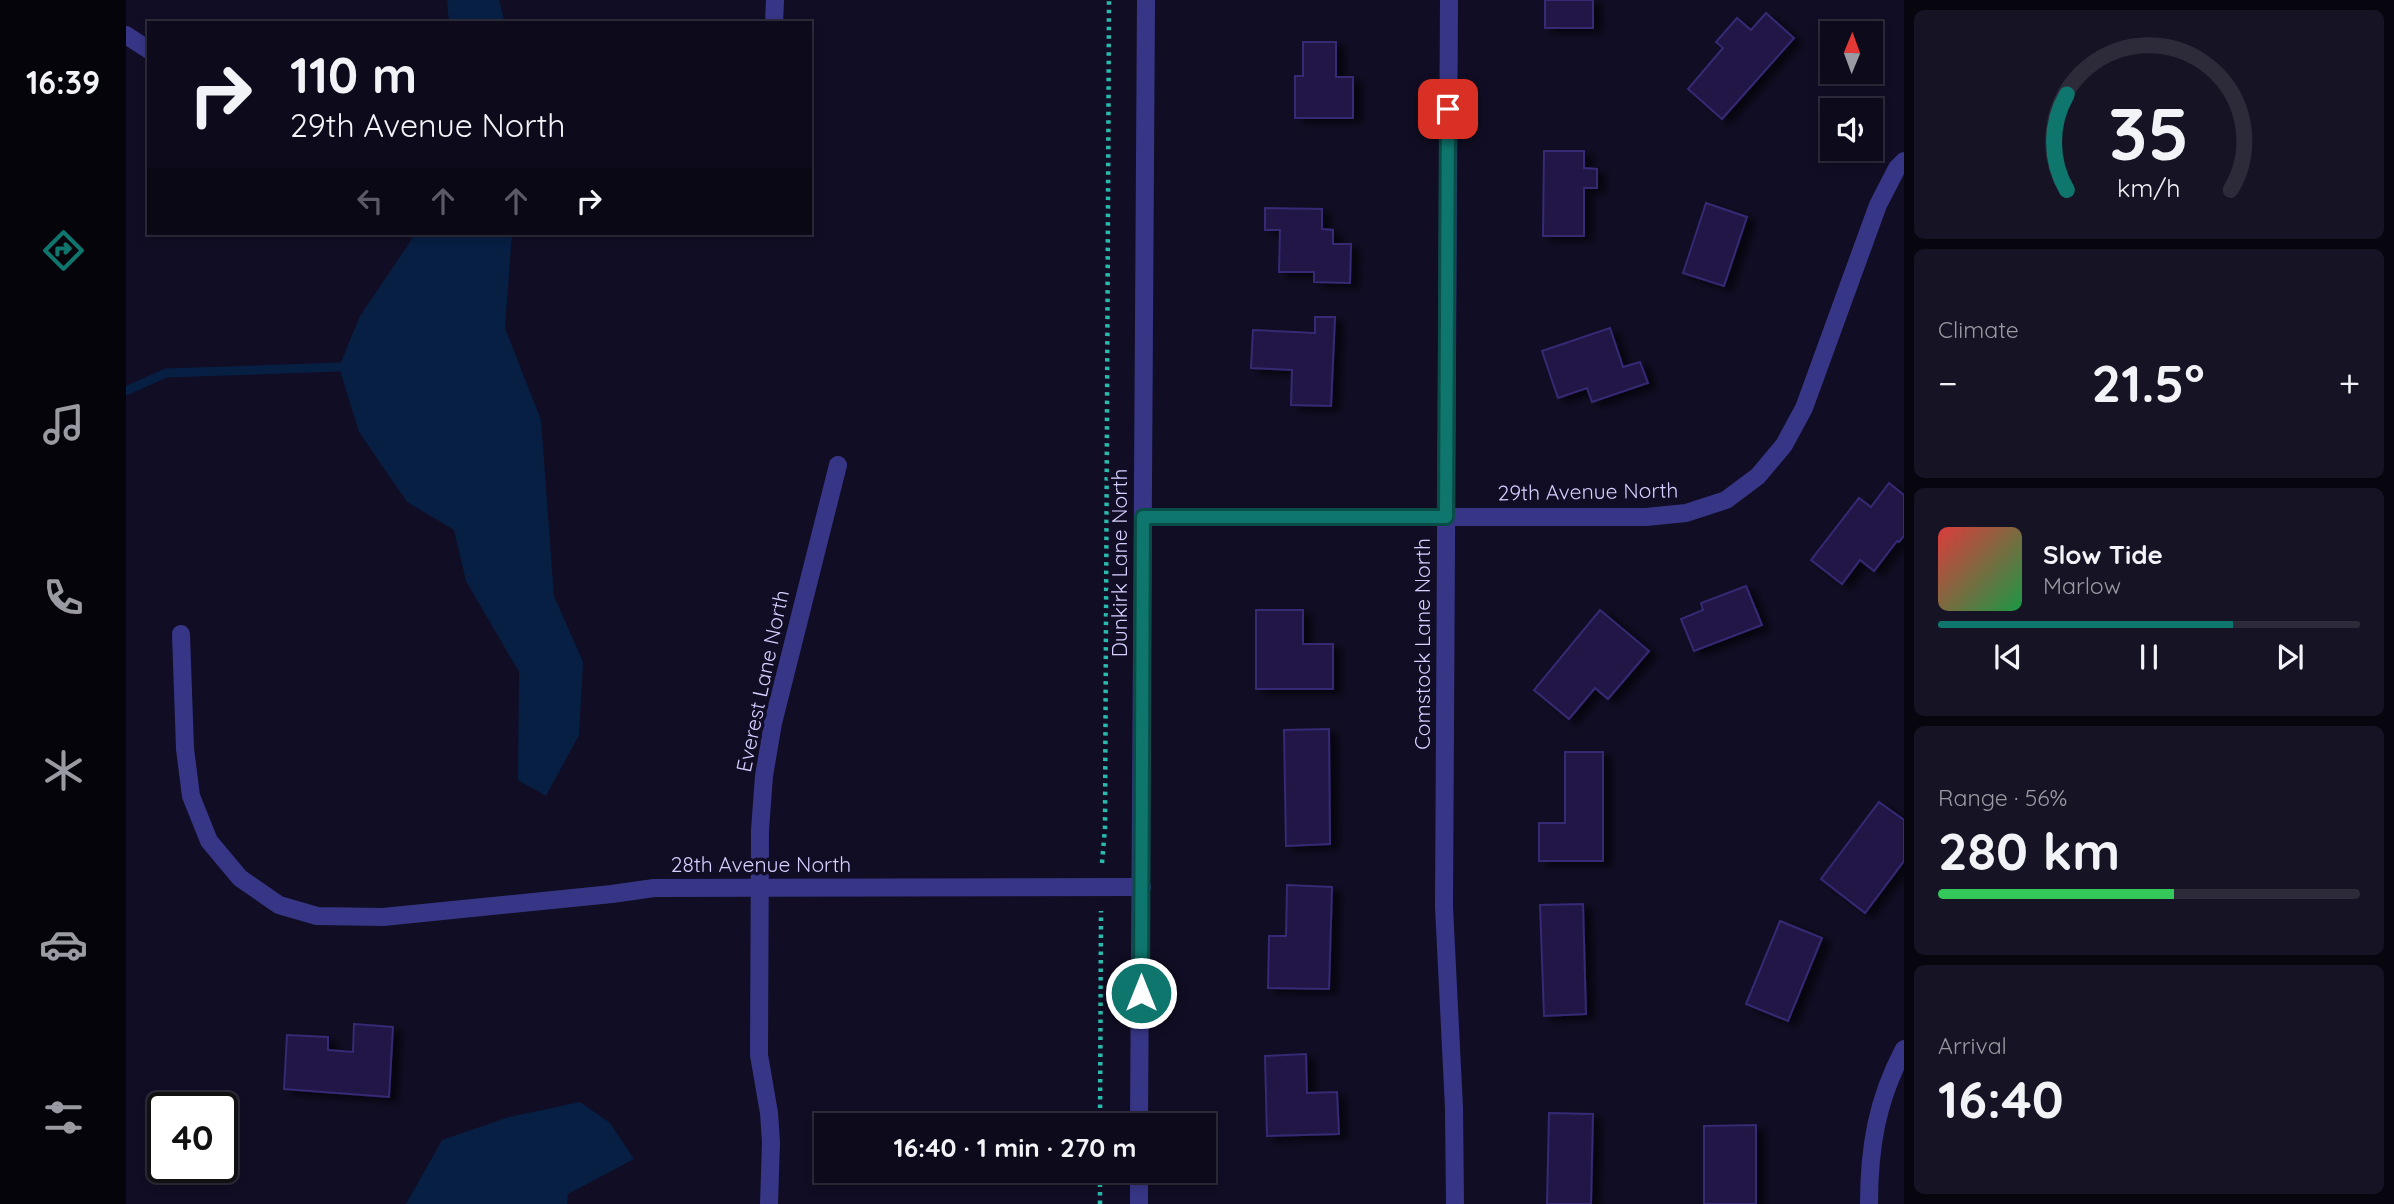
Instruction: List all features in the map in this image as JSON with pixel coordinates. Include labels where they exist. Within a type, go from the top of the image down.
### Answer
[{"type":"street","points":[[774,21],[775,0]]},
{"type":"street","name":"Dunkirk Lane North","points":[[1139,1113],[1146,0]]},
{"type":"street","name":"Comstock Lane North","points":[[1449,0],[1444,907],[1454,1108],[1455,1204]]},
{"type":"street","points":[[126,35],[147,50]]},
{"type":"street","name":"29th Avenue North","points":[[1143,517],[1646,517],[1686,513],[1726,500],[1758,476],[1784,444],[1804,408],[1878,205],[1897,168],[1904,161]]},
{"type":"street","name":"Everest Lane North","points":[[769,1204],[771,1142],[759,1055],[764,776],[773,723],[838,465]]},
{"type":"street","name":"28th Avenue North","points":[[181,634],[185,749],[191,796],[209,841],[240,878],[279,905],[317,916],[383,917],[654,888],[1142,887]]},
{"type":"street","points":[[1869,1204],[1872,1135],[1884,1091],[1904,1049]]},
{"type":"street","points":[[1139,1183],[1139,1204]]},
{"type":"path","points":[[1100,1113],[1101,887],[1105,814],[1109,0]]},
{"type":"path","points":[[1100,1183],[1100,1204]]},
{"type":"water","points":[[447,0],[499,0],[504,21],[449,21]]},
{"type":"water","points":[[415,235],[512,235],[505,328],[541,420],[554,596],[583,662],[579,735],[546,796],[518,780],[519,672],[466,581],[454,530],[407,502],[359,432],[339,367],[360,316]]},
{"type":"water","points":[[580,1102],[610,1123],[634,1159],[568,1194],[567,1204],[406,1204],[442,1140],[509,1117]]},
{"type":"building","points":[[1545,0],[1593,0],[1593,28],[1545,28]]},
{"type":"building","points":[[1766,13],[1794,38],[1722,119],[1688,89],[1723,48],[1716,42],[1737,18],[1751,30]]},
{"type":"building","points":[[1303,42],[1336,42],[1336,77],[1353,77],[1353,118],[1295,118],[1295,76],[1303,76]]},
{"type":"building","points":[[1544,151],[1584,151],[1584,168],[1597,169],[1597,188],[1584,188],[1584,236],[1543,236]]},
{"type":"building","points":[[1706,203],[1747,217],[1724,286],[1683,273]]},
{"type":"building","points":[[1265,208],[1322,209],[1322,229],[1333,230],[1333,244],[1351,244],[1350,283],[1314,282],[1314,272],[1279,272],[1280,230],[1265,230]]},
{"type":"building","points":[[1315,317],[1335,317],[1331,406],[1291,405],[1292,370],[1251,368],[1253,330],[1315,333]]},
{"type":"building","points":[[1610,328],[1623,367],[1640,362],[1648,383],[1592,402],[1587,388],[1558,398],[1542,351]]},
{"type":"building","points":[[1889,483],[1904,495],[1904,536],[1874,571],[1860,560],[1842,584],[1811,560],[1859,498],[1871,507]]},
{"type":"building","points":[[1746,586],[1762,625],[1694,651],[1681,619],[1703,610],[1701,603]]},
{"type":"building","points":[[1256,610],[1303,610],[1303,644],[1333,644],[1333,689],[1256,689]]},
{"type":"building","points":[[1600,610],[1649,651],[1608,699],[1595,688],[1569,719],[1534,690]]},
{"type":"building","points":[[1329,729],[1330,844],[1286,846],[1284,730]]},
{"type":"building","points":[[1565,752],[1603,752],[1603,861],[1539,861],[1539,823],[1565,823]]},
{"type":"building","points":[[1879,802],[1904,820],[1904,861],[1865,913],[1821,879]]},
{"type":"building","points":[[1287,885],[1332,887],[1329,989],[1268,988],[1269,936],[1286,936]]},
{"type":"building","points":[[1583,904],[1586,1014],[1544,1016],[1540,905]]},
{"type":"building","points":[[1780,921],[1822,938],[1788,1021],[1746,1004]]},
{"type":"building","points":[[354,1024],[393,1027],[389,1097],[284,1089],[287,1035],[328,1037],[328,1050],[353,1052]]},
{"type":"building","points":[[1306,1054],[1307,1093],[1337,1092],[1339,1134],[1267,1136],[1265,1056]]},
{"type":"building","points":[[1549,1113],[1593,1114],[1591,1204],[1547,1204]]},
{"type":"building","points":[[1756,1125],[1756,1204],[1704,1204],[1704,1126]]},
{"type":"waterway","points":[[126,391],[166,373],[339,367]]},
{"type":"route","points":[[1141,993],[1143,517],[1446,517],[1448,109]]}]
